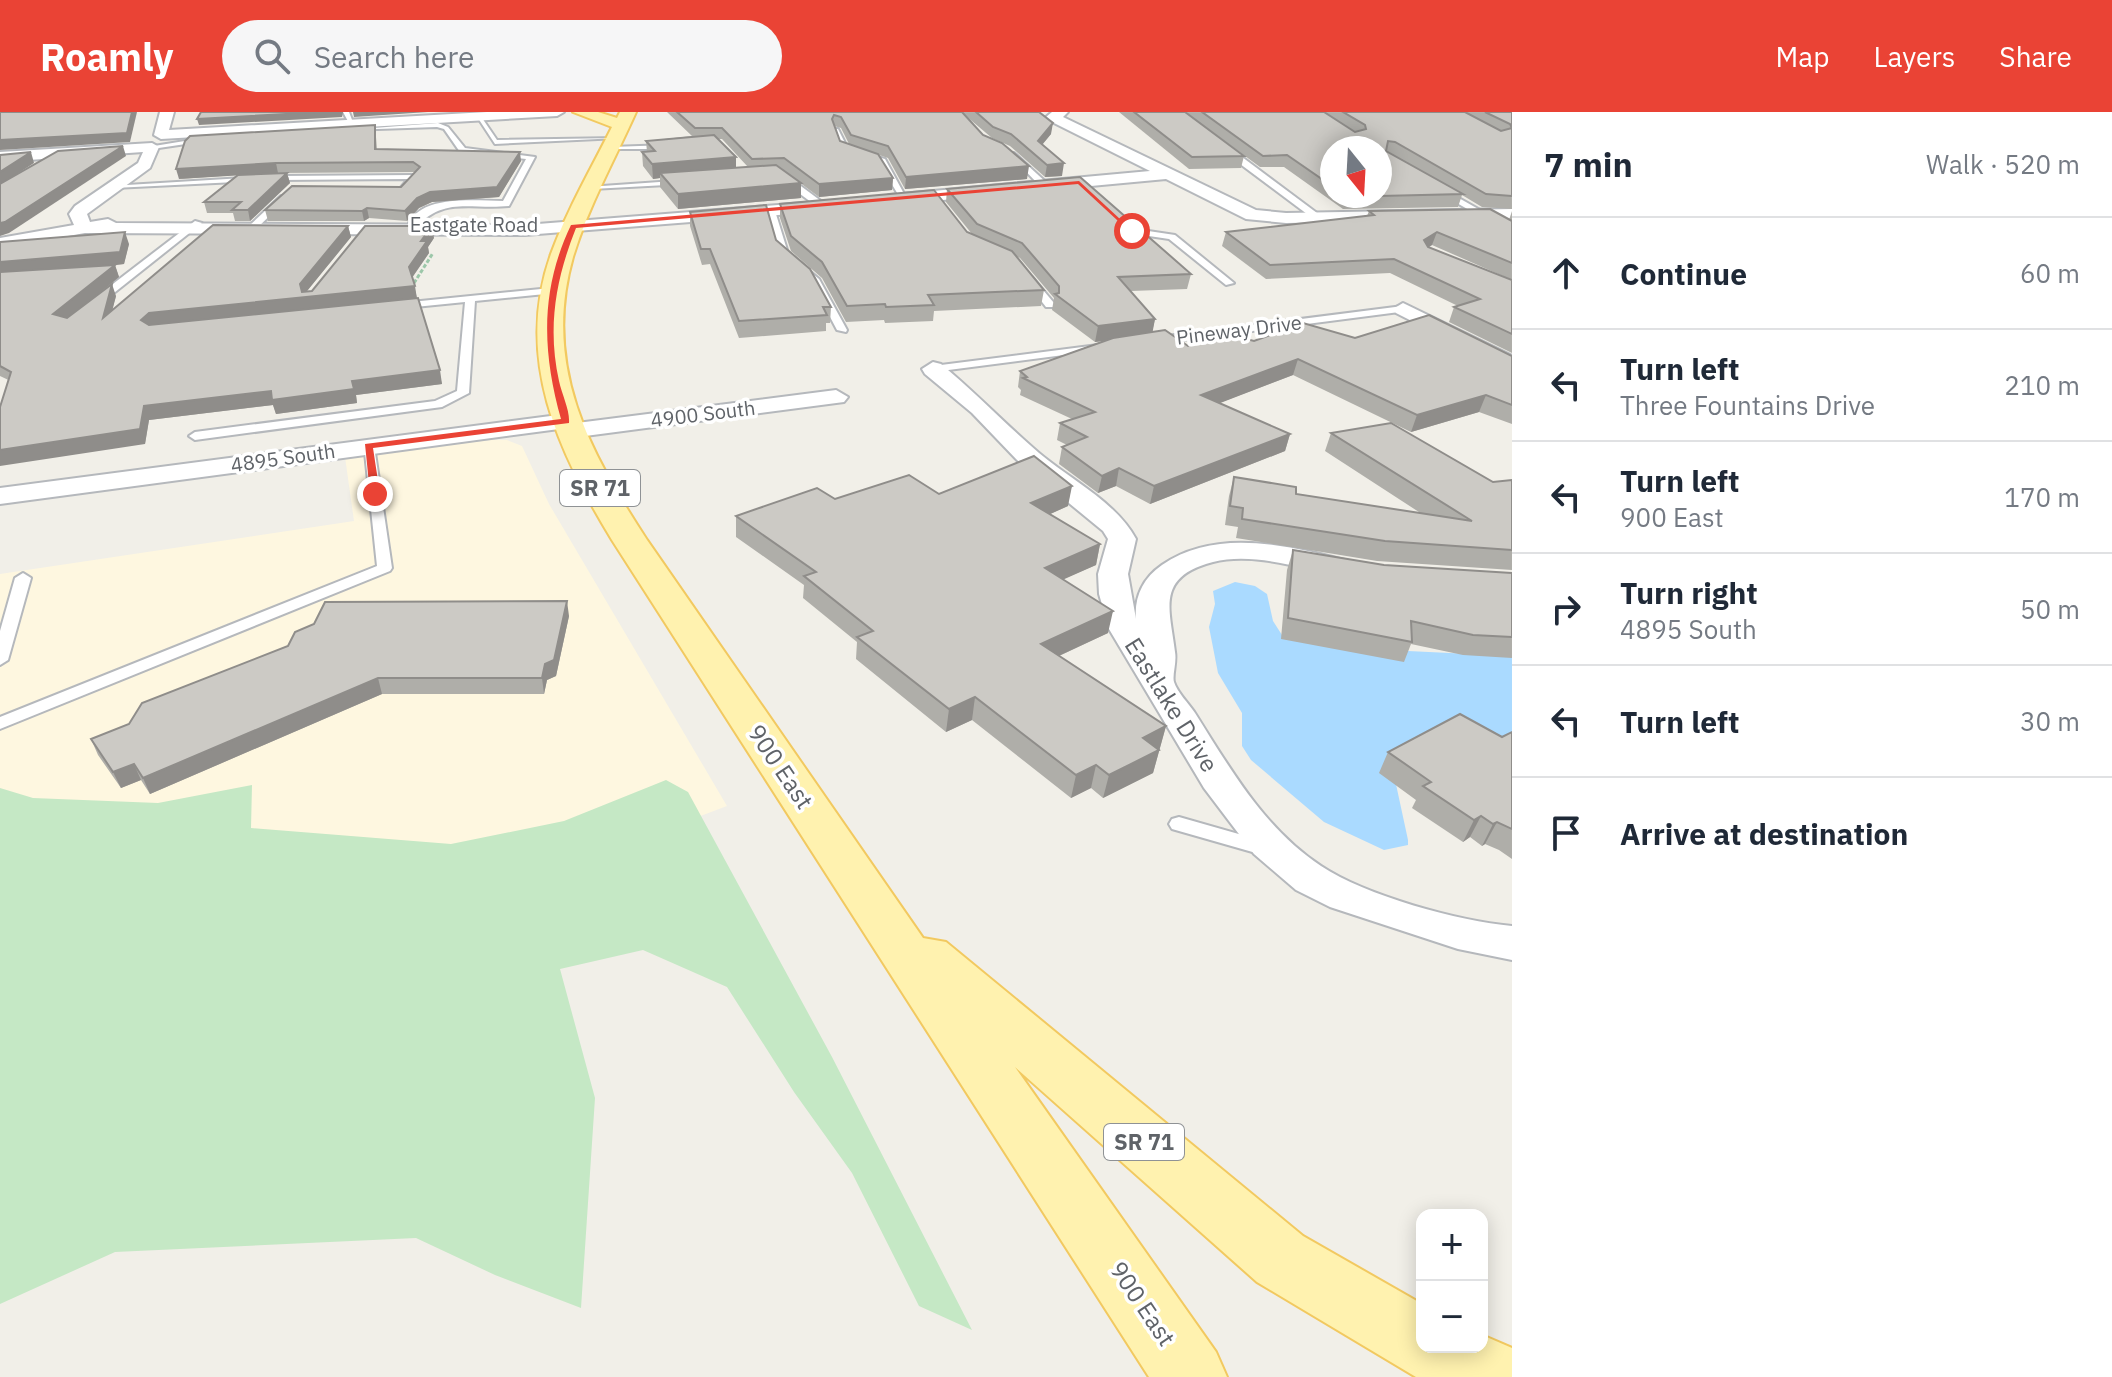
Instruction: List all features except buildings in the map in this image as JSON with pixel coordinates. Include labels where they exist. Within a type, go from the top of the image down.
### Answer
[{"type":"main road","points":[[581,112],[619,131]]},
{"type":"main road","name":"900 East","points":[[619,131],[573,226],[551,291],[549,349],[568,426],[644,562],[1191,1377]]},
{"type":"main road","name":"SR 71","points":[[881,918],[1280,1259],[1416,1339]]},
{"type":"main road","points":[[1443,1353],[1494,1377]]},
{"type":"street","points":[[81,221],[114,186],[145,165],[167,112]]},
{"type":"street","points":[[0,157],[60,153],[349,118],[557,112]]},
{"type":"street","points":[[1061,112],[1053,117],[1246,213],[1275,218],[1512,214]]},
{"type":"street","points":[[875,202],[934,200],[1045,186],[1083,186],[1167,174]]},
{"type":"street","name":"Eastgate Road","points":[[81,221],[366,231],[410,227],[573,226],[845,204]]},
{"type":"street","name":"Eastgate Road","points":[[0,243],[25,239],[81,221],[194,226]]},
{"type":"street","points":[[1403,309],[1512,365]]},
{"type":"street","name":"Eastlake Drive","points":[[933,369],[1028,457],[1115,526],[1122,539],[1112,570],[1115,602],[1133,649],[1158,680],[1222,787],[1276,852],[1311,879],[1358,901],[1449,931],[1512,943]]},
{"type":"street","name":"4900 South","points":[[568,426],[836,397]]},
{"type":"street","name":"4895 South","points":[[0,496],[368,446],[568,426]]},
{"type":"street","points":[[1158,680],[1162,654],[1151,607],[1156,585],[1173,570],[1199,555],[1238,549],[1360,570]]},
{"type":"lane","points":[[478,116],[495,142],[619,131],[671,147]]},
{"type":"lane","points":[[157,141],[430,125],[445,127],[463,150],[531,157],[506,204],[435,206],[426,209],[410,227]]},
{"type":"lane","points":[[836,130],[845,150],[882,161],[905,199]]},
{"type":"lane","points":[[1212,138],[1318,218]]},
{"type":"lane","points":[[1005,150],[1045,186]]},
{"type":"lane","points":[[40,168],[60,153]]},
{"type":"lane","points":[[779,174],[822,206]]},
{"type":"lane","points":[[255,226],[306,177]]},
{"type":"lane","points":[[114,186],[306,177],[415,177],[403,192],[389,192]]},
{"type":"lane","points":[[592,187],[689,182]]},
{"type":"lane","points":[[1428,182],[1512,232]]},
{"type":"lane","points":[[1109,210],[1132,231],[1172,237],[1229,283]]},
{"type":"lane","points":[[771,211],[784,254],[816,281],[842,330]]},
{"type":"lane","points":[[88,309],[194,226]]},
{"type":"lane","points":[[123,269],[141,269]]},
{"type":"lane","points":[[1024,273],[1050,305]]},
{"type":"lane","points":[[375,308],[551,291]]},
{"type":"lane","points":[[195,436],[438,404],[455,398],[463,393],[470,298]]},
{"type":"lane","name":"Pineway Drive","points":[[1137,343],[1403,309]]},
{"type":"lane","points":[[933,369],[1105,347]]},
{"type":"lane","points":[[0,723],[385,568],[368,446]]},
{"type":"lane","points":[[0,660],[23,578]]},
{"type":"lane","points":[[1179,824],[1276,852]]},
{"type":"path","points":[[408,287],[433,257],[429,249]]},
{"type":"shaded area","points":[[507,440],[522,446],[549,504],[727,806],[621,846],[0,861],[0,574],[354,521],[345,457]]},
{"type":"green space","points":[[666,780],[688,792],[832,1057],[972,1330],[919,1306],[852,1173],[794,1092],[727,987],[643,950],[560,969],[595,1098],[581,1308],[495,1275],[416,1238],[115,1252],[0,1304],[0,788],[33,798],[158,803],[252,785],[251,828],[451,844],[564,821]]},
{"type":"water","points":[[1235,582],[1255,586],[1267,594],[1273,621],[1282,635],[1408,651],[1512,656],[1512,753],[1394,775],[1408,845],[1384,850],[1324,822],[1251,760],[1242,746],[1242,713],[1218,673],[1209,627],[1215,604],[1213,591]]},
{"type":"route","points":[[375,494],[368,446],[566,421],[554,380],[548,319],[556,270],[573,226],[672,220],[1079,182],[1132,231]]}]
